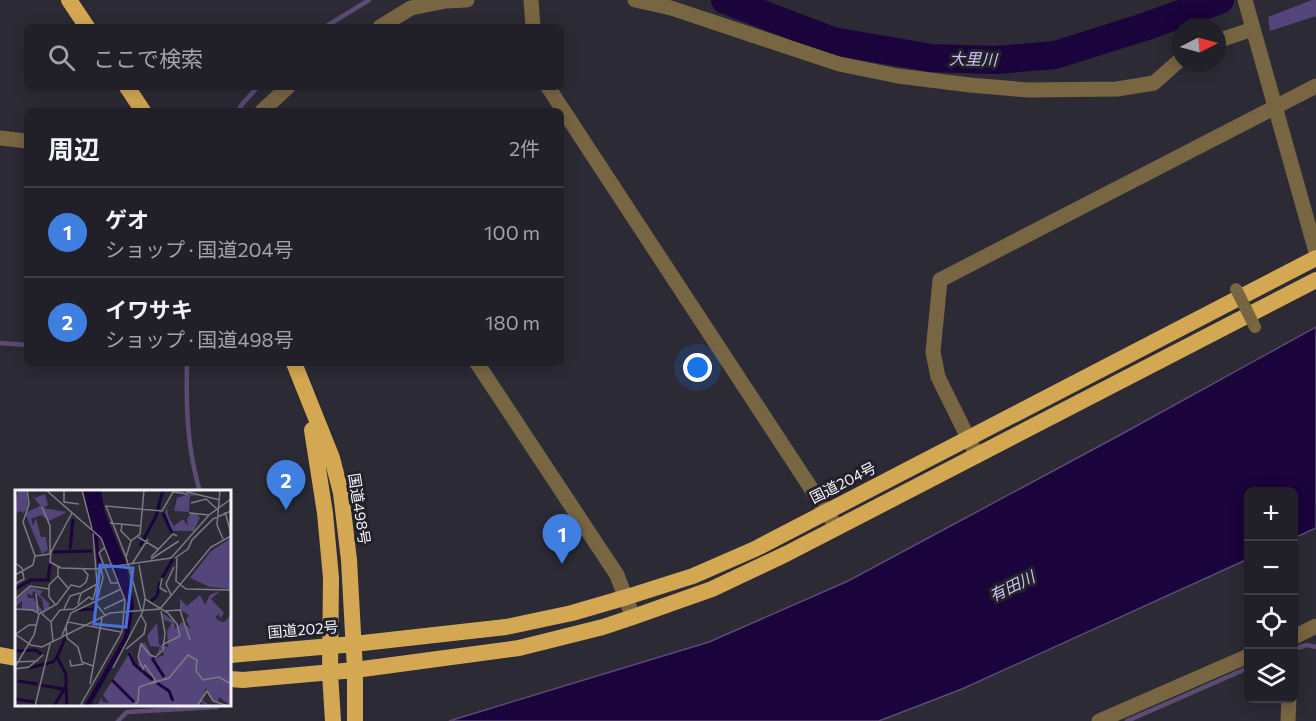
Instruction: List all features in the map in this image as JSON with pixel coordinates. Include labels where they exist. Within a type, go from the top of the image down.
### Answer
[{"type":"highway","points":[[69,0],[85,24]]},
{"type":"highway","points":[[129,90],[141,108]]},
{"type":"highway","name":"国道204号","points":[[354,644],[506,627],[572,613],[693,576],[755,549],[1316,258]]},
{"type":"highway","points":[[231,679],[330,673],[519,648],[603,627],[712,588],[837,528],[1316,280]]},
{"type":"highway","name":"国道498号","points":[[295,366],[332,458],[341,493],[349,560],[354,644]]},
{"type":"highway","name":"国道498号","points":[[303,385],[317,453],[325,513],[331,578],[330,646]]},
{"type":"highway","name":"国道202号","points":[[231,655],[354,644],[355,721]]},
{"type":"highway","points":[[330,646],[333,721]]},
{"type":"highway","points":[[0,655],[15,658]]},
{"type":"street","points":[[385,24],[411,8],[446,1],[466,0]]},
{"type":"street","points":[[531,0],[533,24]]},
{"type":"street","points":[[635,0],[671,8],[838,64],[898,76],[1028,90],[1117,89],[1154,83],[1172,68]]},
{"type":"street","points":[[1245,0],[1316,252]]},
{"type":"street","points":[[1226,36],[1251,22]]},
{"type":"street","points":[[977,456],[938,377],[933,352],[940,280],[1316,86]]},
{"type":"street","points":[[265,108],[285,90]]},
{"type":"street","points":[[550,90],[562,108]]},
{"type":"street","points":[[564,111],[837,528]]},
{"type":"street","points":[[0,138],[24,141]]},
{"type":"street","points":[[1236,289],[1255,327]]},
{"type":"street","points":[[479,366],[617,575],[633,617]]},
{"type":"street","points":[[1298,635],[1316,626]]},
{"type":"street","points":[[1099,721],[1244,658]]},
{"type":"street","points":[[1288,721],[1289,703]]},
{"type":"shaded area","points":[[1316,0],[1316,16],[1270,31],[1268,17]]},
{"type":"water","name":"有田川","points":[[1316,327],[1316,528],[1298,536],[1298,487],[1244,487],[1244,561],[962,689],[879,721],[449,721],[709,642],[848,581]]},
{"type":"waterway","points":[[330,24],[369,0]]},
{"type":"waterway","name":"大里川","points":[[725,0],[833,41],[931,58],[996,60],[1055,55],[1220,0]]},
{"type":"waterway","points":[[240,108],[255,90]]},
{"type":"waterway","points":[[0,343],[24,345]]},
{"type":"waterway","points":[[187,366],[188,428],[200,490]]},
{"type":"waterway","points":[[1298,648],[1307,645],[1316,647]]},
{"type":"waterway","points":[[1127,721],[1244,670]]},
{"type":"waterway","points":[[118,721],[127,712],[217,706]]},
{"type":"place","name":"イワサキ","points":[[286,510]]},
{"type":"place","name":"ゲオ","points":[[562,564]]}]
